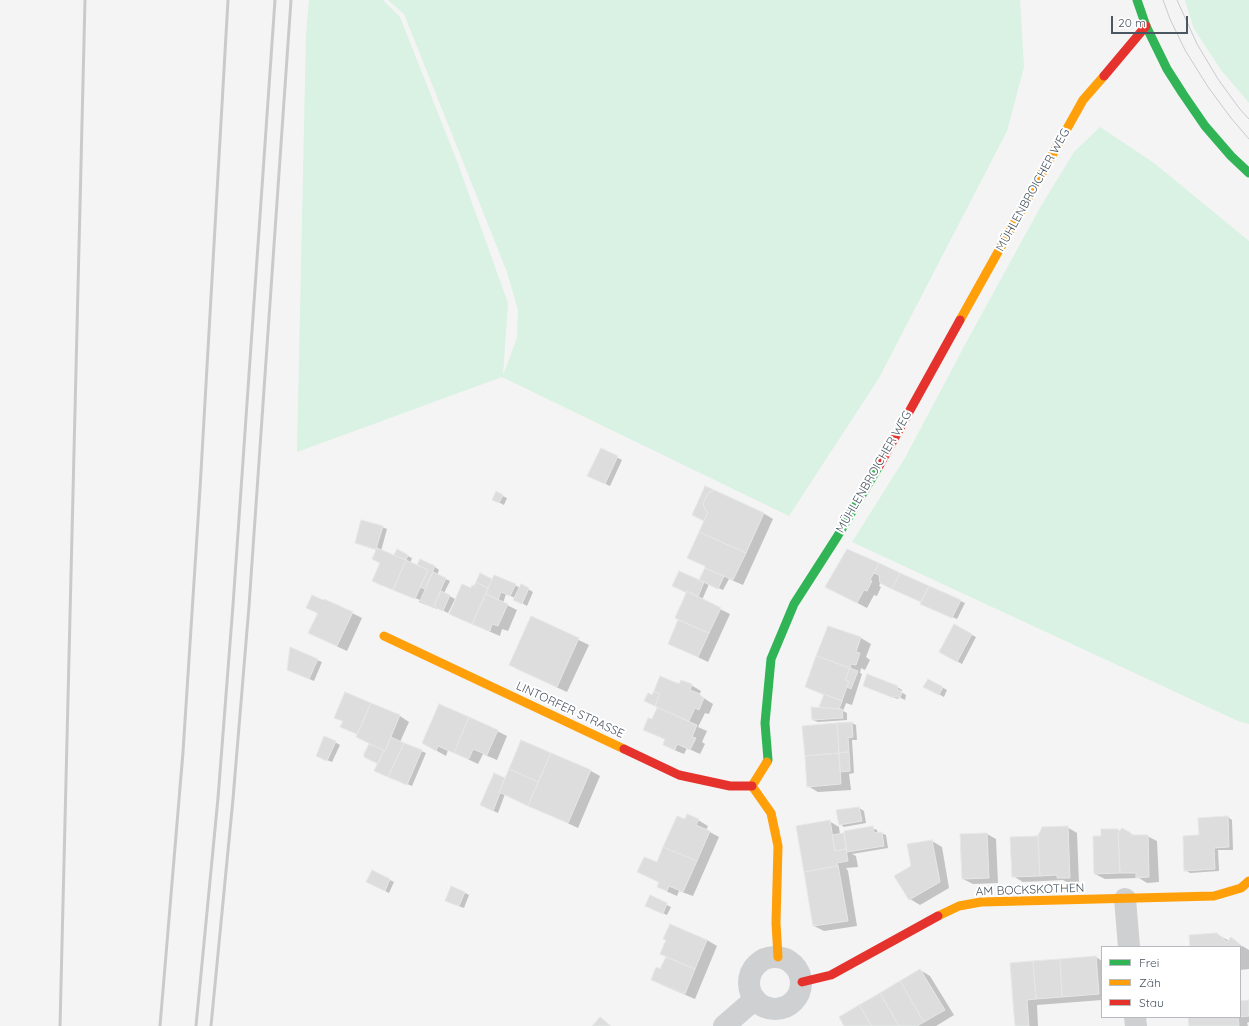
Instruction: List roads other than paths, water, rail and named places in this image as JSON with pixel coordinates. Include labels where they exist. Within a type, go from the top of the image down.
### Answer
[{"type":"street","points":[[1137,0],[1146,26],[1167,69],[1205,126],[1249,174]]},
{"type":"street","name":"MÜHLENBROICHER WEG","points":[[752,786],[768,760],[765,723],[771,659],[794,604],[837,537],[885,455],[1083,100],[1146,26]]},
{"type":"street","name":"LINTORFER STRASSE","points":[[384,636],[679,775],[730,786],[752,786]]},
{"type":"street","points":[[752,786],[772,813],[778,846],[776,922],[778,957]]},
{"type":"street","name":"AM BOCKSKOTHEN","points":[[802,982],[831,975],[937,916],[959,906],[981,902],[1214,896],[1241,888],[1249,881]]},
{"type":"street","points":[[1125,899],[1129,946]]},
{"type":"street","points":[[778,957],[792,963],[800,974],[802,982],[798,997],[794,1002],[778,1010],[768,1009],[761,1005],[755,999],[750,990],[749,982],[755,967],[761,961],[768,958],[778,957]]},
{"type":"street","points":[[724,1026],[755,999]]},
{"type":"tram line","points":[[1163,0],[1170,19],[1185,50],[1208,87],[1249,139]]},
{"type":"tram line","points":[[1177,0],[1197,44],[1218,79],[1249,119]]},
{"type":"railway","points":[[60,1026],[85,0]]},
{"type":"railway","points":[[160,1026],[183,752],[200,489],[228,0]]},
{"type":"railway","points":[[196,1026],[218,798],[233,605],[275,0]]},
{"type":"railway","points":[[211,1026],[233,799],[249,606],[291,0]]}]
